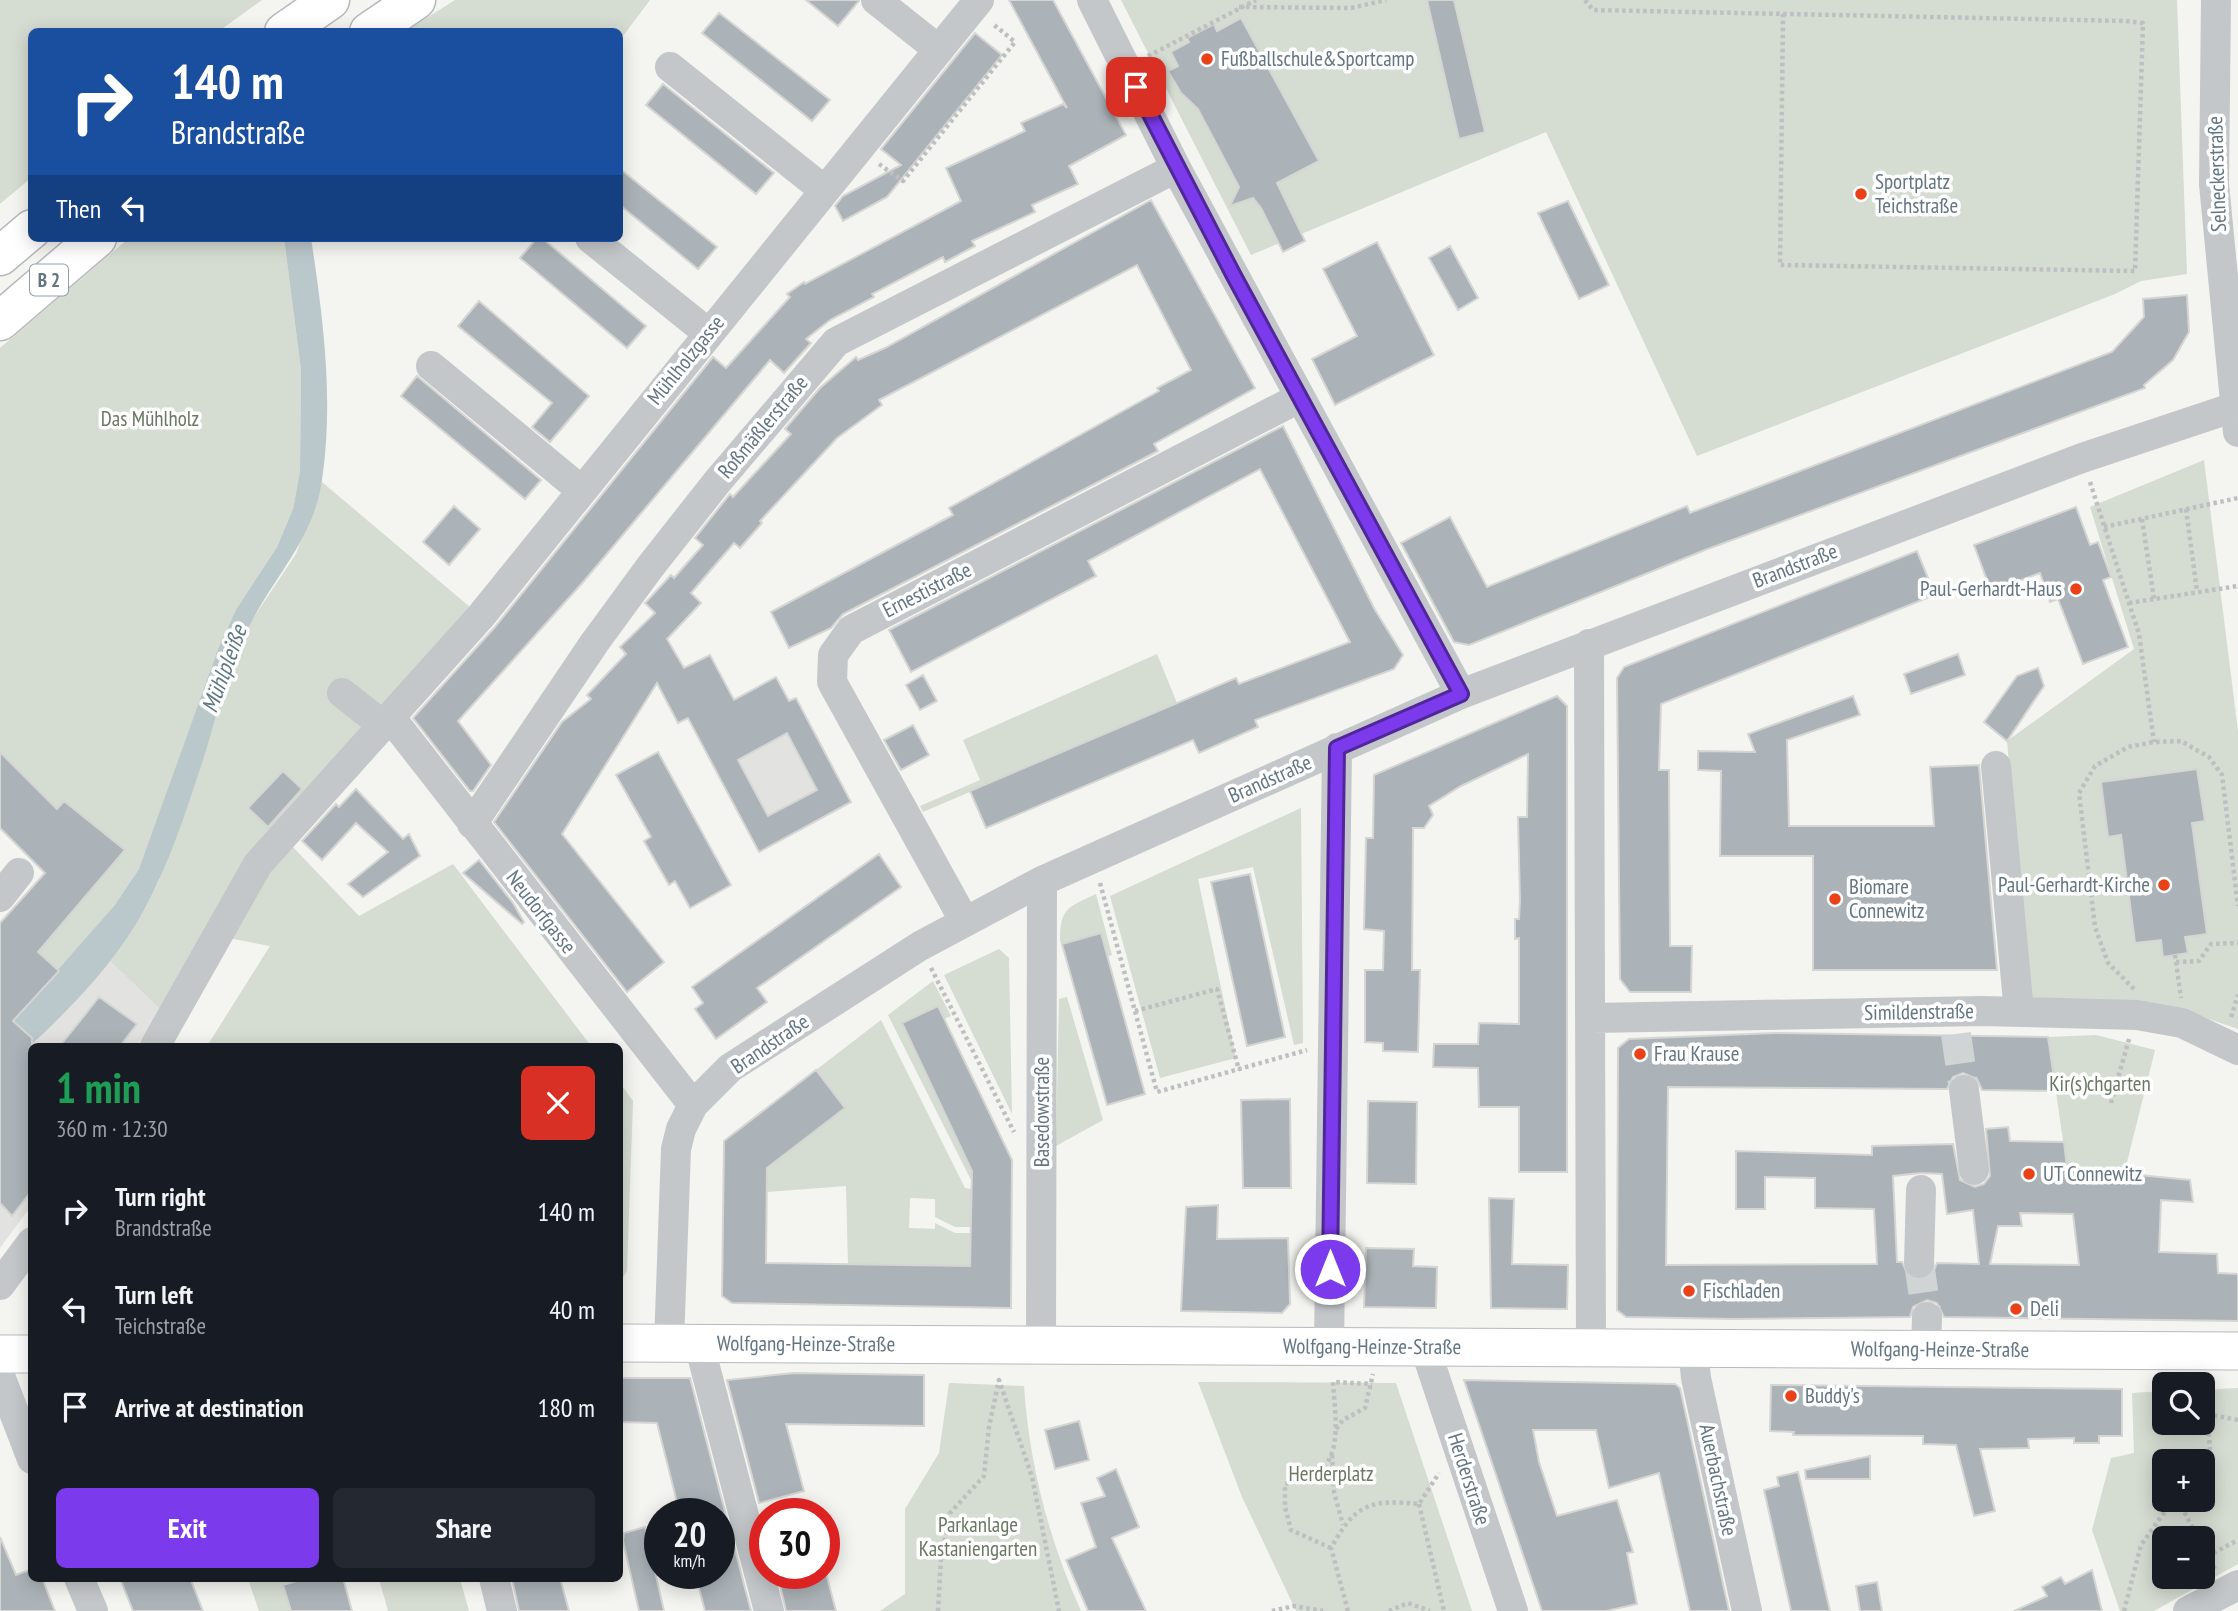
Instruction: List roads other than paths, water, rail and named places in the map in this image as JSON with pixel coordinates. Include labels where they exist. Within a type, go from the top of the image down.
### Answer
[{"type":"highway","points":[[289,28],[330,0]]},
{"type":"highway","points":[[375,28],[416,0]]},
{"type":"highway","name":"B 2","points":[[0,256],[28,232]]},
{"type":"highway","name":"B 2","points":[[0,321],[92,242]]},
{"type":"main road","name":"Wolfgang-Heinze-Straße","points":[[623,1343],[1041,1343],[1693,1349],[1927,1334],[2127,1353],[2238,1351]]},
{"type":"main road","name":"Wolfgang-Heinze-Straße","points":[[2127,1353],[2180,1367],[2220,1369]]},
{"type":"main road","points":[[0,1354],[28,1354]]},
{"type":"street","points":[[876,0],[939,50]]},
{"type":"street","points":[[1092,0],[1176,168],[1461,694]]},
{"type":"street","name":"Selneckerstraße","points":[[2216,0],[2214,184],[2237,414]]},
{"type":"street","name":"Mühlholzgasse","points":[[157,1043],[258,864],[481,616],[976,4]]},
{"type":"street","points":[[670,67],[824,190]]},
{"type":"street","name":"Roßmäßlerstraße","points":[[472,824],[595,642],[650,567],[717,482],[836,342],[1176,168]]},
{"type":"street","points":[[595,242],[708,333]]},
{"type":"street","points":[[431,366],[581,490]]},
{"type":"street","name":"Ernestistraße","points":[[965,922],[832,682],[833,655],[851,630],[1299,398]]},
{"type":"street","name":"Brandstraße","points":[[769,1611],[684,1344],[676,1149],[693,1105],[730,1069],[920,946],[1042,881],[1461,694],[2070,463],[2237,414]]},
{"type":"street","points":[[1589,644],[1591,1348]]},
{"type":"street","name":"Neudorfgasse","points":[[341,693],[387,722],[472,824],[693,1105]]},
{"type":"street","points":[[1329,1347],[1337,748]]},
{"type":"street","points":[[1996,766],[2019,1012]]},
{"type":"street","points":[[0,897],[19,873]]},
{"type":"street","name":"Basedowstraße","points":[[1041,1343],[1042,881]]},
{"type":"street","name":"Simildenstraße","points":[[1592,1018],[1954,1023],[2019,1012],[2137,1015],[2182,1023],[2238,1050]]},
{"type":"street","points":[[1964,1090],[1975,1171]]},
{"type":"street","points":[[1919,1263],[1921,1190]]},
{"type":"street","points":[[0,1284],[28,1247]]},
{"type":"street","name":"Herderstraße","points":[[1425,1348],[1513,1611]]},
{"type":"street","name":"Auerbachstraße","points":[[1693,1349],[1696,1378],[1747,1611]]},
{"type":"street","points":[[0,1376],[28,1449]]},
{"type":"street","points":[[81,1582],[93,1611]]},
{"type":"street","points":[[495,1582],[502,1611]]},
{"type":"street","points":[[2188,1611],[2238,1585]]},
{"type":"water","name":"Mühlpleiße","points":[[285,242],[312,242],[319,298],[326,359],[327,420],[318,500],[303,537],[262,603],[236,654],[169,857],[143,912],[113,957],[78,999],[33,1043],[28,1043],[28,1047],[0,1074],[0,1036],[114,906],[139,869],[219,647],[237,608],[277,547],[293,509],[300,471],[301,370]]},
{"type":"tunnel","points":[[1956,1034],[1964,1090]]},
{"type":"tunnel","points":[[1919,1263],[1927,1317]]},
{"type":"place","name":"Fußballschule&Sportcamp","points":[[1207,59]]},
{"type":"place","name":"Sportplatz Teichstraße","points":[[1861,194]]},
{"type":"place","name":"Paul-Gerhardt-Haus","points":[[2076,589]]},
{"type":"place","name":"Paul-Gerhardt-Kirche","points":[[2164,885]]},
{"type":"place","name":"Biomare Connewitz","points":[[1835,899]]},
{"type":"place","name":"Frau Krause","points":[[1640,1054]]},
{"type":"place","name":"UT Connewitz","points":[[2029,1174]]},
{"type":"place","name":"Fischladen","points":[[1689,1291]]},
{"type":"place","name":"Deli","points":[[2016,1309]]},
{"type":"place","name":"Buddy's","points":[[1791,1396]]},
{"type":"park label","name":"Das Mühlholz","points":[[150,419]]},
{"type":"park label","name":"Kir(s)chgarten","points":[[2100,1084]]},
{"type":"park label","name":"Herderplatz","points":[[1331,1474]]},
{"type":"park label","name":"Parkanlage Kastaniengarten","points":[[978,1537]]}]
